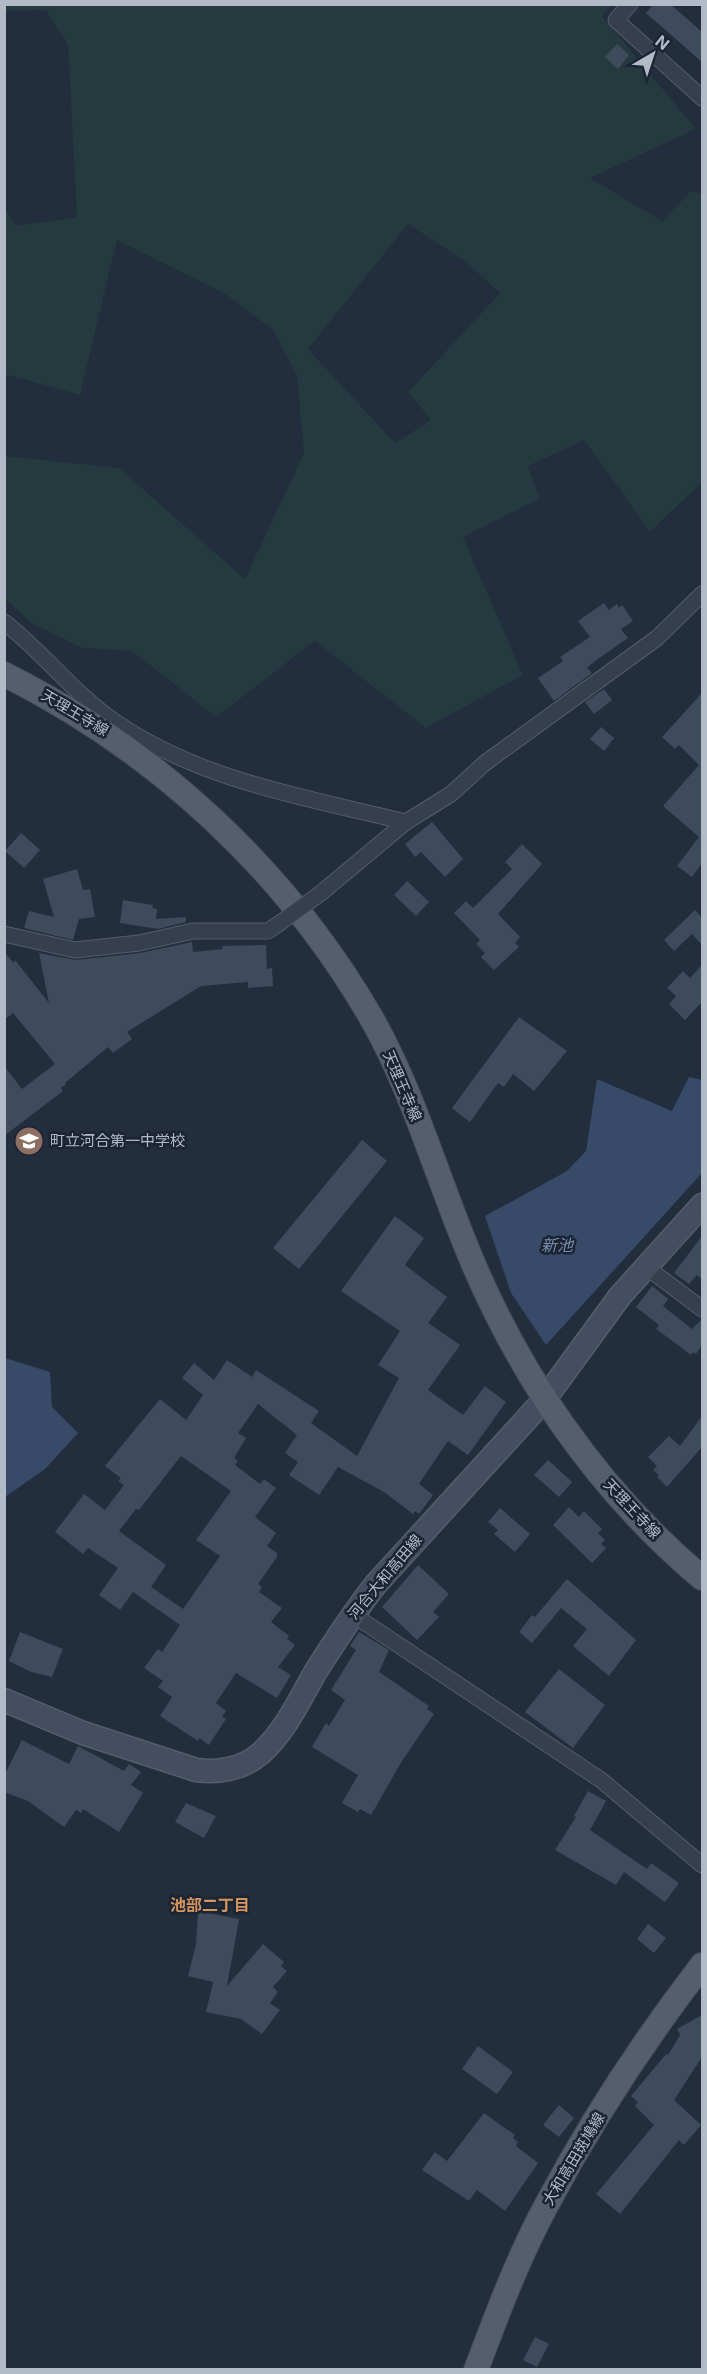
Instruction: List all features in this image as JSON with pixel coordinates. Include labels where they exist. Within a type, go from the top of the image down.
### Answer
[{"type":"main road","name":"天理王寺線","points":[[4,674],[50,697],[108,733],[167,778],[223,828],[275,883],[328,952],[372,1019],[398,1072],[465,1245],[504,1328],[544,1400],[608,1485],[648,1528],[702,1578]]},
{"type":"main road","name":"河合大和高田線","points":[[4,1700],[73,1729],[196,1770],[212,1773],[228,1770],[259,1755],[281,1730],[352,1614],[376,1584],[544,1400],[645,1266],[702,1205]]},
{"type":"main road","name":"大和高田斑鳩線","points":[[476,2370],[509,2282],[546,2205],[643,2044],[702,1965]]},
{"type":"street","points":[[630,4],[616,20],[702,98]]},
{"type":"street","points":[[4,934],[75,950],[140,943],[194,931],[268,931],[321,893],[406,822],[451,794],[485,763],[657,638],[702,594]]},
{"type":"street","points":[[4,622],[58,674],[115,722],[138,737],[204,768],[271,789],[406,822]]},
{"type":"street","points":[[645,1266],[702,1309]]},
{"type":"street","points":[[352,1614],[601,1780],[702,1865]]},
{"type":"green space","points":[[5,5],[611,5],[602,16],[696,129],[590,178],[662,221],[691,191],[702,194],[702,482],[650,532],[584,440],[528,466],[540,499],[463,537],[523,675],[426,728],[315,641],[216,717],[132,651],[82,648],[33,624],[5,599],[5,456],[119,468],[245,579],[304,453],[297,376],[273,330],[224,293],[117,240],[80,395],[9,375],[5,377],[4,207],[16,226],[77,217],[68,45],[46,10],[5,11]],"holes":[[[408,224],[466,262],[500,293],[408,392],[431,420],[395,443],[308,349]]]},
{"type":"water","name":"新池","points":[[689,1077],[702,1080],[702,1173],[546,1345],[511,1293],[485,1216],[567,1171],[586,1151],[597,1079],[672,1111]]},
{"type":"water","points":[[5,1358],[50,1372],[52,1407],[78,1433],[45,1469],[5,1497]]},
{"type":"building","points":[[654,4],[670,4],[702,32],[702,62],[646,13]]},
{"type":"building","points":[[617,44],[629,55],[618,69],[605,57]]},
{"type":"building","points":[[604,603],[609,610],[617,604],[619,608],[622,605],[633,621],[621,629],[628,638],[595,661],[587,668],[592,673],[554,701],[538,678],[563,661],[560,657],[590,637],[578,621]]},
{"type":"building","points":[[604,689],[612,700],[594,714],[585,702]]},
{"type":"building","points":[[702,693],[702,863],[692,877],[677,866],[699,837],[663,806],[699,765],[679,745],[675,749],[662,737]]},
{"type":"building","points":[[601,727],[614,738],[604,751],[590,739]]},
{"type":"building","points":[[432,822],[463,859],[445,877],[421,852],[415,857],[405,844]]},
{"type":"building","points":[[21,833],[40,850],[24,868],[5,851]]},
{"type":"building","points":[[522,844],[542,864],[498,914],[520,937],[515,943],[519,947],[494,970],[481,957],[485,953],[476,944],[480,940],[454,913],[466,901],[473,908],[512,869],[505,862]]},
{"type":"building","points":[[77,869],[83,890],[90,889],[95,917],[79,919],[73,940],[24,928],[29,911],[54,917],[43,879]]},
{"type":"building","points":[[407,881],[429,902],[416,916],[394,895]]},
{"type":"building","points":[[123,900],[153,905],[152,908],[157,909],[156,919],[186,917],[186,922],[158,929],[120,923]]},
{"type":"building","points":[[695,910],[702,918],[702,945],[692,934],[674,951],[664,940]]},
{"type":"building","points":[[192,942],[193,952],[223,949],[222,946],[266,945],[267,969],[272,968],[273,986],[248,988],[248,982],[201,986],[127,1032],[132,1039],[113,1053],[108,1047],[65,1083],[61,1088],[63,1091],[4,1136],[4,1066],[22,1089],[55,1064],[13,1013],[4,1020],[4,952],[14,963],[15,960],[49,1003],[39,953],[76,960],[140,953]]},
{"type":"building","points":[[702,965],[702,1002],[685,1020],[669,1004],[676,996],[667,988],[683,971],[690,978]]},
{"type":"building","points":[[519,1017],[567,1051],[534,1091],[513,1074],[504,1087],[498,1083],[470,1122],[452,1108]]},
{"type":"building","points":[[362,1140],[387,1161],[299,1269],[273,1248]]},
{"type":"building","points":[[395,1216],[424,1238],[405,1265],[447,1297],[428,1323],[460,1345],[428,1390],[463,1415],[485,1386],[506,1402],[468,1455],[448,1441],[419,1484],[433,1495],[419,1514],[415,1511],[413,1514],[384,1492],[338,1467],[319,1495],[289,1475],[298,1462],[285,1453],[297,1435],[258,1404],[238,1433],[246,1438],[234,1458],[238,1461],[235,1465],[260,1484],[264,1479],[276,1488],[255,1517],[276,1533],[267,1546],[277,1553],[277,1557],[258,1584],[262,1587],[259,1592],[282,1608],[271,1622],[289,1636],[287,1639],[295,1645],[278,1667],[291,1675],[277,1698],[236,1673],[216,1703],[226,1711],[222,1717],[226,1719],[209,1745],[199,1738],[198,1741],[160,1716],[172,1697],[158,1687],[163,1681],[144,1668],[158,1649],[162,1652],[180,1625],[133,1592],[120,1610],[99,1595],[118,1568],[88,1548],[83,1554],[55,1532],[84,1494],[105,1510],[124,1485],[118,1481],[121,1478],[105,1466],[160,1399],[186,1420],[203,1395],[182,1378],[194,1363],[214,1380],[227,1360],[252,1377],[256,1370],[319,1411],[311,1423],[357,1456],[399,1378],[378,1365],[400,1331],[341,1291]],"holes":[[[181,1456],[231,1491],[196,1540],[220,1556],[183,1609],[151,1587],[166,1565],[119,1531],[136,1509],[139,1510]]]},
{"type":"building","points":[[702,1236],[702,1279],[697,1275],[689,1284],[674,1273]]},
{"type":"building","points":[[652,1286],[668,1299],[663,1306],[692,1329],[702,1319],[702,1345],[696,1354],[693,1352],[691,1355],[656,1329],[659,1325],[636,1307]]},
{"type":"building","points":[[702,1416],[702,1447],[667,1487],[657,1477],[659,1475],[653,1470],[657,1466],[648,1457],[669,1436],[680,1446]]},
{"type":"building","points":[[548,1460],[572,1482],[559,1497],[534,1475]]},
{"type":"building","points":[[569,1507],[579,1517],[584,1511],[602,1529],[598,1533],[605,1540],[601,1544],[606,1548],[592,1563],[553,1525]]},
{"type":"building","points":[[500,1508],[530,1534],[515,1552],[494,1534],[498,1530],[488,1522]]},
{"type":"building","points":[[418,1565],[449,1594],[433,1612],[439,1617],[417,1640],[382,1607]]},
{"type":"building","points":[[567,1579],[636,1640],[609,1676],[573,1646],[587,1629],[561,1608],[532,1643],[519,1632]]},
{"type":"building","points":[[20,1632],[63,1649],[52,1677],[31,1672],[9,1661]]},
{"type":"building","points":[[359,1632],[389,1650],[379,1672],[429,1706],[427,1709],[434,1714],[402,1761],[371,1815],[360,1809],[358,1812],[342,1803],[358,1775],[312,1747],[326,1723],[329,1726],[345,1700],[331,1690],[356,1650],[350,1646]]},
{"type":"building","points":[[559,1669],[605,1705],[573,1748],[525,1712]]},
{"type":"building","points":[[22,1740],[69,1764],[78,1746],[124,1771],[129,1764],[141,1772],[131,1785],[143,1793],[119,1832],[83,1809],[81,1813],[76,1810],[64,1827],[28,1801],[4,1792],[4,1776]]},
{"type":"building","points":[[588,1791],[606,1801],[590,1830],[647,1869],[651,1863],[679,1883],[665,1902],[624,1872],[616,1885],[555,1850],[576,1817],[574,1816]]},
{"type":"building","points":[[186,1803],[216,1816],[204,1838],[175,1822]]},
{"type":"building","points":[[198,1911],[239,1919],[227,1986],[263,1944],[284,1962],[281,1966],[287,1971],[273,1987],[278,1992],[270,2003],[280,2010],[262,2034],[241,2019],[206,2012],[213,1982],[188,1976],[196,1944]]},
{"type":"building","points":[[648,1924],[666,1938],[654,1953],[637,1939]]},
{"type":"building","points":[[702,2015],[702,2057],[674,2100],[701,2125],[684,2145],[679,2140],[620,2214],[596,2194],[654,2125],[635,2106],[638,2102],[631,2096],[666,2054],[668,2055],[680,2035],[677,2029]]},
{"type":"building","points":[[478,2046],[513,2072],[497,2094],[462,2069]]},
{"type":"building","points":[[559,2105],[574,2118],[559,2137],[543,2125]]},
{"type":"building","points":[[484,2113],[515,2135],[513,2138],[518,2142],[516,2146],[538,2163],[505,2211],[477,2190],[469,2201],[422,2170],[435,2152],[447,2161]]},
{"type":"building","points":[[535,2337],[549,2344],[537,2367],[523,2360]]},
{"type":"place","name":"町立河合第一中学校","points":[[29,1141]]},
{"type":"district","name":"池部二丁目","points":[[210,1905]]}]
